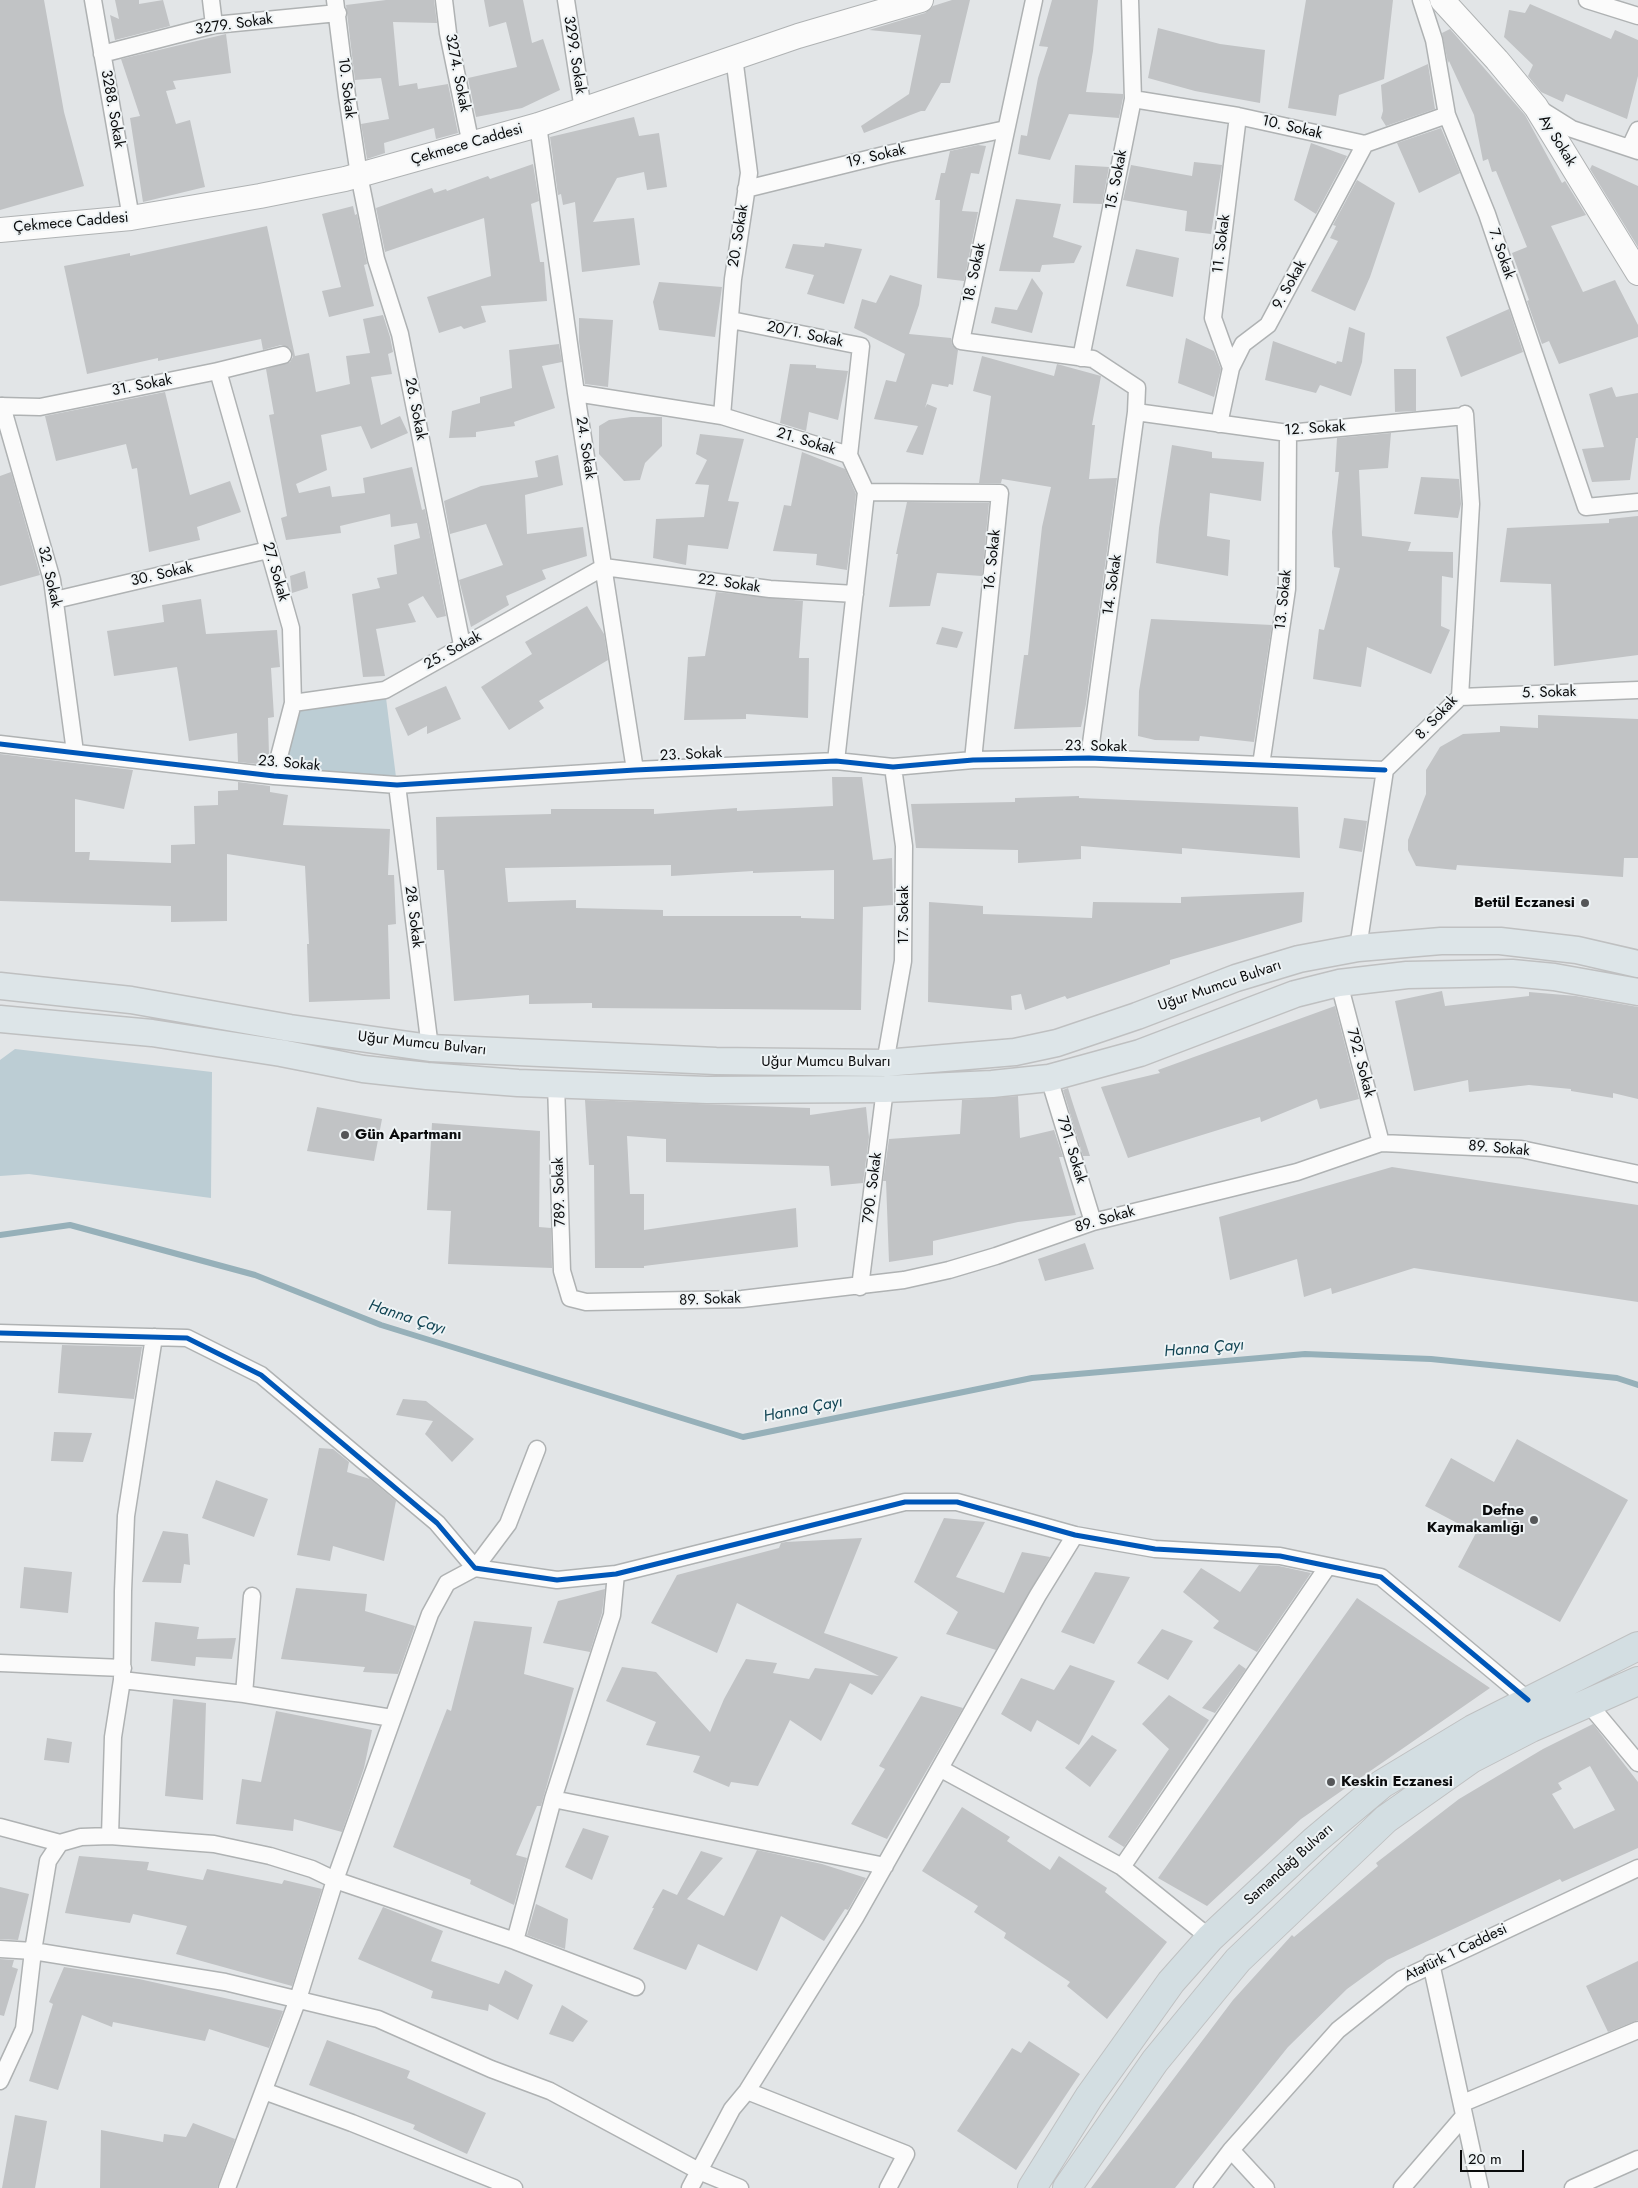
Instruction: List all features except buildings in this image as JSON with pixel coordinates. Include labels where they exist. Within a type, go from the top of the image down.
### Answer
[{"type":"highway","name":"Samandağ Bulvarı","points":[[1032,2188],[1089,2097],[1171,1982],[1210,1938],[1314,1841],[1382,1784],[1473,1729],[1638,1646]]},
{"type":"highway","points":[[1067,2188],[1156,2061],[1238,1960],[1386,1819],[1471,1759],[1587,1702],[1638,1681]]},
{"type":"main road","name":"Çekmece Caddesi","points":[[0,230],[131,218],[260,196],[359,175],[538,125],[798,36],[921,0]]},
{"type":"main road","name":"Ay Sokak","points":[[1442,0],[1462,10],[1536,107],[1638,273]]},
{"type":"main road","name":"Uğur Mumcu Bulvarı","points":[[0,986],[131,1000],[290,1028],[430,1048],[716,1061],[885,1063],[1015,1052],[1057,1043],[1137,1016],[1236,978],[1299,959],[1358,948],[1441,941],[1500,941],[1577,950],[1638,964]]},
{"type":"main road","name":"Uğur Mumcu Bulvarı","points":[[0,1019],[152,1034],[281,1053],[363,1069],[427,1076],[556,1084],[707,1090],[885,1089],[992,1084],[1049,1078],[1140,1053],[1295,994],[1339,983],[1407,975],[1512,973],[1554,977],[1638,992]]},
{"type":"main road","points":[[885,1063],[885,1089]]},
{"type":"street","name":"3288. Sokak","points":[[93,0],[131,218]]},
{"type":"street","points":[[210,0],[214,25]]},
{"type":"street","name":"3274. Sokak","points":[[444,0],[448,33],[471,145]]},
{"type":"street","name":"3299. Sokak","points":[[566,0],[583,110]]},
{"type":"street","name":"18. Sokak","points":[[1034,0],[961,341],[1093,359],[1137,388],[1136,412]]},
{"type":"street","name":"15. Sokak","points":[[1082,358],[1133,99],[1130,0]]},
{"type":"street","name":"7. Sokak","points":[[1421,0],[1434,40],[1447,115],[1487,214],[1586,507],[1638,502]]},
{"type":"street","points":[[1587,0],[1638,16]]},
{"type":"street","name":"3279. Sokak","points":[[102,54],[214,25],[336,7]]},
{"type":"street","name":"10. Sokak","points":[[336,7],[359,175]]},
{"type":"street","name":"20. Sokak","points":[[722,416],[731,320],[732,278],[749,173],[734,57]]},
{"type":"street","name":"10. Sokak","points":[[1133,99],[1238,116],[1365,144]]},
{"type":"street","points":[[1536,107],[1572,130],[1634,149],[1638,130]]},
{"type":"street","points":[[1365,144],[1447,115]]},
{"type":"street","name":"11. Sokak","points":[[1231,368],[1213,318],[1238,116]]},
{"type":"street","name":"24. Sokak","points":[[538,125],[576,394],[635,770]]},
{"type":"street","name":"19. Sokak","points":[[746,189],[888,154],[1006,128]]},
{"type":"street","name":"9. Sokak","points":[[1220,424],[1231,368],[1243,344],[1268,325],[1365,144]]},
{"type":"street","name":"26. Sokak","points":[[359,175],[376,259],[400,334],[462,645]]},
{"type":"street","name":"20/1. Sokak","points":[[731,320],[861,346],[849,455]]},
{"type":"street","name":"31. Sokak","points":[[1,406],[40,407],[218,371],[283,355]]},
{"type":"street","name":"27. Sokak","points":[[218,371],[291,628],[293,703],[274,776]]},
{"type":"street","name":"21. Sokak","points":[[576,394],[722,416],[849,455],[866,492]]},
{"type":"street","name":"32. Sokak","points":[[1,406],[52,580],[75,752]]},
{"type":"street","name":"12. Sokak","points":[[1136,412],[1288,433],[1465,415]]},
{"type":"street","name":"14. Sokak","points":[[1089,758],[1136,412]]},
{"type":"street","name":"8. Sokak","points":[[1385,770],[1460,697],[1471,504],[1465,415]]},
{"type":"street","name":"13. Sokak","points":[[1261,765],[1287,589],[1288,433]]},
{"type":"street","points":[[836,761],[866,492]]},
{"type":"street","name":"16. Sokak","points":[[866,492],[1000,493],[973,760]]},
{"type":"street","name":"30. Sokak","points":[[55,600],[268,550]]},
{"type":"street","name":"25. Sokak","points":[[293,703],[384,690],[604,567]]},
{"type":"street","name":"22. Sokak","points":[[604,567],[770,590],[855,594]]},
{"type":"street","name":"5. Sokak","points":[[1460,697],[1638,690]]},
{"type":"street","name":"23. Sokak","points":[[0,744],[274,776],[397,785],[635,770],[836,761],[894,766],[973,760],[1089,758],[1385,770]]},
{"type":"street","name":"17. Sokak","points":[[885,1063],[904,961],[904,846],[894,766]]},
{"type":"street","points":[[1358,948],[1385,770]]},
{"type":"street","name":"28. Sokak","points":[[397,785],[430,1048]]},
{"type":"street","name":"792. Sokak","points":[[1339,983],[1381,1143]]},
{"type":"street","name":"791. Sokak","points":[[1049,1078],[1093,1222]]},
{"type":"street","name":"789. Sokak","points":[[556,1084],[562,1271],[570,1298]]},
{"type":"street","name":"790. Sokak","points":[[860,1287],[885,1089]]},
{"type":"street","name":"89. Sokak","points":[[570,1298],[586,1302],[608,1303],[742,1299],[860,1287],[949,1270],[1093,1222],[1296,1172],[1381,1143],[1521,1149],[1638,1174]]},
{"type":"street","points":[[0,1333],[188,1338],[261,1375],[437,1523],[475,1568],[557,1580],[616,1574],[905,1502],[957,1502],[1075,1535],[1155,1549],[1280,1556],[1381,1577],[1528,1700]]},
{"type":"street","points":[[110,1836],[113,1737],[122,1674],[126,1516],[154,1337]]},
{"type":"street","points":[[227,2188],[298,1999],[335,1880],[430,1614],[447,1583],[475,1568],[508,1524],[537,1449]]},
{"type":"street","points":[[690,2188],[732,2108],[747,2091],[885,1866],[1038,1595],[1075,1535]]},
{"type":"street","points":[[1122,1867],[1328,1566]]},
{"type":"street","points":[[515,1941],[553,1799],[612,1615],[616,1574]]},
{"type":"street","points":[[244,1694],[252,1596]]},
{"type":"street","points":[[0,1664],[122,1674],[392,1718]]},
{"type":"street","points":[[1587,1702],[1638,1763]]},
{"type":"street","points":[[941,1769],[1122,1867],[1210,1938]]},
{"type":"street","points":[[553,1799],[885,1866]]},
{"type":"street","points":[[0,1826],[60,1844],[81,1837],[110,1836],[214,1844],[270,1856],[515,1941],[636,1987]]},
{"type":"street","points":[[0,2081],[24,2029],[32,1951],[48,1861],[60,1844]]},
{"type":"street","name":"Atatürk 1 Caddesi","points":[[1202,2188],[1231,2150],[1338,2030],[1402,1978],[1638,1868]]},
{"type":"street","points":[[0,1949],[32,1951],[225,1982],[378,2019],[491,2069],[550,2091],[699,2170],[740,2188]]},
{"type":"street","points":[[1431,1963],[1480,2188]]},
{"type":"street","points":[[1402,2188],[1463,2109],[1638,2030]]},
{"type":"street","points":[[264,2090],[514,2188]]},
{"type":"street","points":[[747,2091],[906,2154],[888,2188]]},
{"type":"street","points":[[1231,2150],[1266,2188]]},
{"type":"street","points":[[1573,2188],[1638,2159]]},
{"type":"shaded area","points":[[385,690],[397,785],[274,776],[293,703]]},
{"type":"shaded area","points":[[15,1049],[212,1072],[211,1198],[29,1174],[0,1176],[0,1060]]},
{"type":"waterway","name":"Hanna Çayı","points":[[0,1235],[70,1225],[255,1275],[381,1325],[743,1437],[1032,1378],[1305,1354],[1431,1359],[1617,1378],[1638,1385]]},
{"type":"cycle path","points":[[0,744],[274,776],[397,785],[635,770],[836,761],[893,767],[973,760],[1089,758],[1385,770]]},
{"type":"cycle path","points":[[0,1333],[187,1338],[261,1375],[437,1523],[475,1568],[557,1580],[616,1574],[905,1502],[957,1502],[1075,1535],[1155,1549],[1280,1556],[1381,1577],[1528,1700]]},
{"type":"place","name":"Betül Eczanesi","points":[[1585,903]]},
{"type":"place","name":"Gün Apartmanı","points":[[345,1135]]},
{"type":"place","name":"Defne Kaymakamlığı","points":[[1534,1520]]},
{"type":"place","name":"Keskin Eczanesi","points":[[1331,1782]]}]
